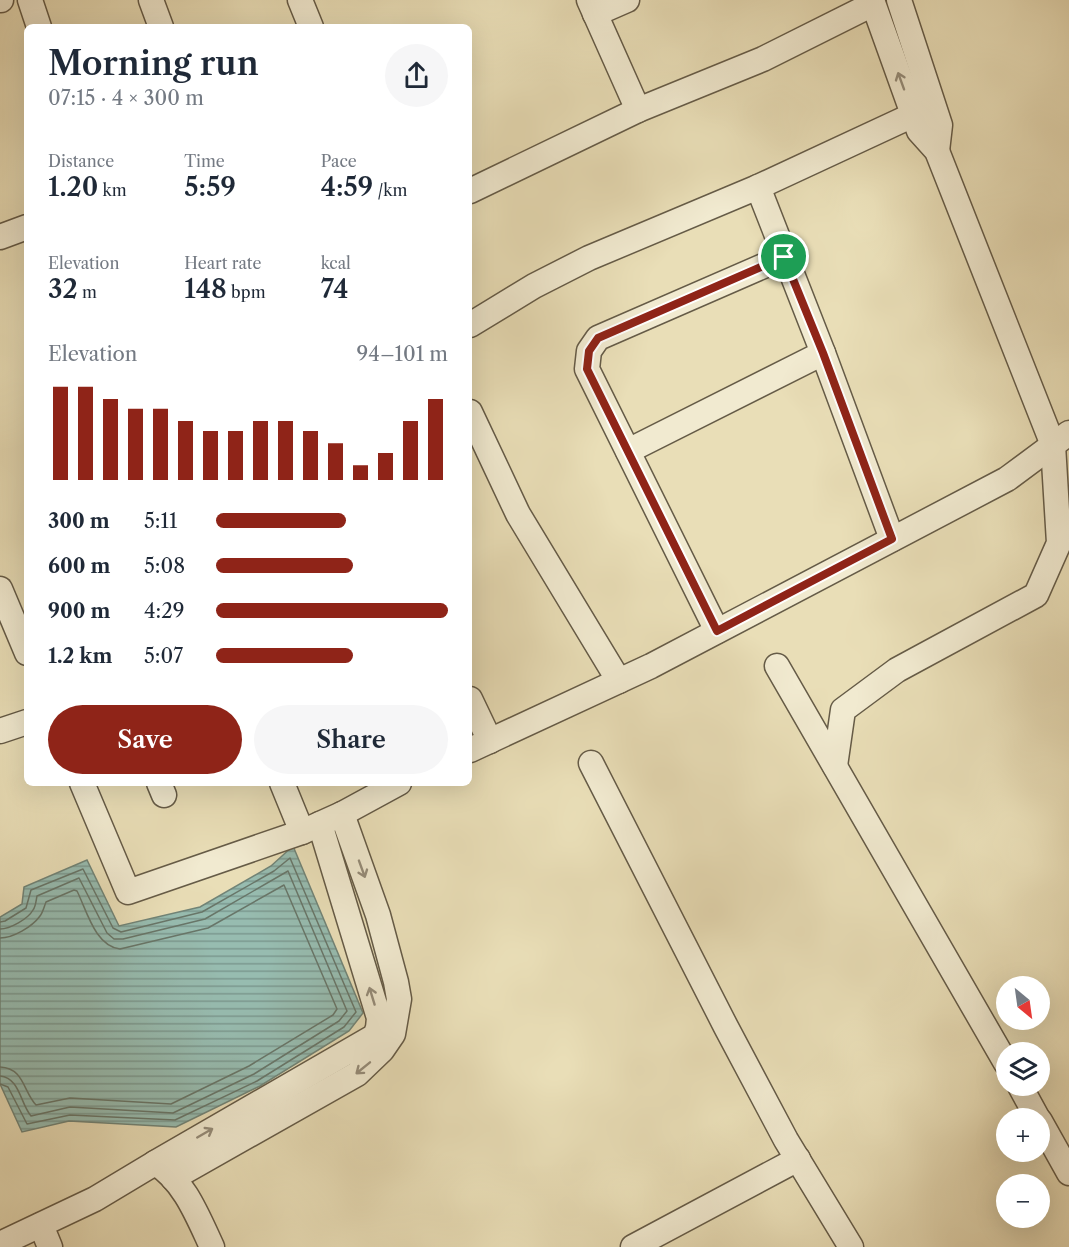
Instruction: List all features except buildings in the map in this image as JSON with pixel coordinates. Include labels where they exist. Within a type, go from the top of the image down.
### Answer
[{"type":"street","points":[[30,0],[38,24]]},
{"type":"street","points":[[151,0],[160,24]]},
{"type":"street","points":[[300,0],[309,24]]},
{"type":"street","points":[[627,0],[592,7],[638,110]]},
{"type":"street","points":[[899,0],[940,126],[937,151]]},
{"type":"street","points":[[472,190],[638,110],[763,59],[873,2],[919,131],[937,151],[1061,439],[1059,543],[1036,595],[897,670],[843,710],[835,766]]},
{"type":"street","points":[[472,324],[534,286],[589,258],[758,187],[914,115]]},
{"type":"street","points":[[758,187],[892,539]]},
{"type":"street","points":[[0,237],[24,229]]},
{"type":"street","points":[[717,631],[587,369],[589,351],[598,338],[784,257]]},
{"type":"street","points":[[628,451],[823,353]]},
{"type":"street","points":[[472,416],[518,514],[619,681]]},
{"type":"street","points":[[472,708],[480,746],[619,681],[1006,479],[1061,439]]},
{"type":"street","points":[[0,589],[24,646]]},
{"type":"street","points":[[777,666],[996,1046]]},
{"type":"street","points":[[0,731],[24,723]]},
{"type":"street","points":[[591,763],[726,1027],[798,1159],[850,1247]]},
{"type":"street","points":[[83,786],[128,892],[311,828],[342,814],[390,786]]},
{"type":"street","points":[[164,1170],[375,1036],[378,1028],[379,1018],[311,828],[284,786]]},
{"type":"street","points":[[0,1244],[95,1199],[164,1170],[357,1074],[382,1050],[393,1034],[399,999],[378,915],[342,814]]},
{"type":"street","points":[[1050,1139],[1069,1173]]},
{"type":"street","points":[[633,1247],[798,1159]]},
{"type":"street","points":[[164,1170],[191,1203],[212,1247]]},
{"type":"street","points":[[41,1225],[50,1247]]},
{"type":"water","points":[[293,846],[363,1013],[349,1031],[260,1086],[176,1127],[69,1121],[22,1132],[0,1084],[0,917],[22,904],[24,887],[87,860],[119,926],[200,907],[271,866]]},
{"type":"route","points":[[784,257],[823,353],[892,539],[717,631],[587,369],[589,351],[598,338],[784,257]]}]
